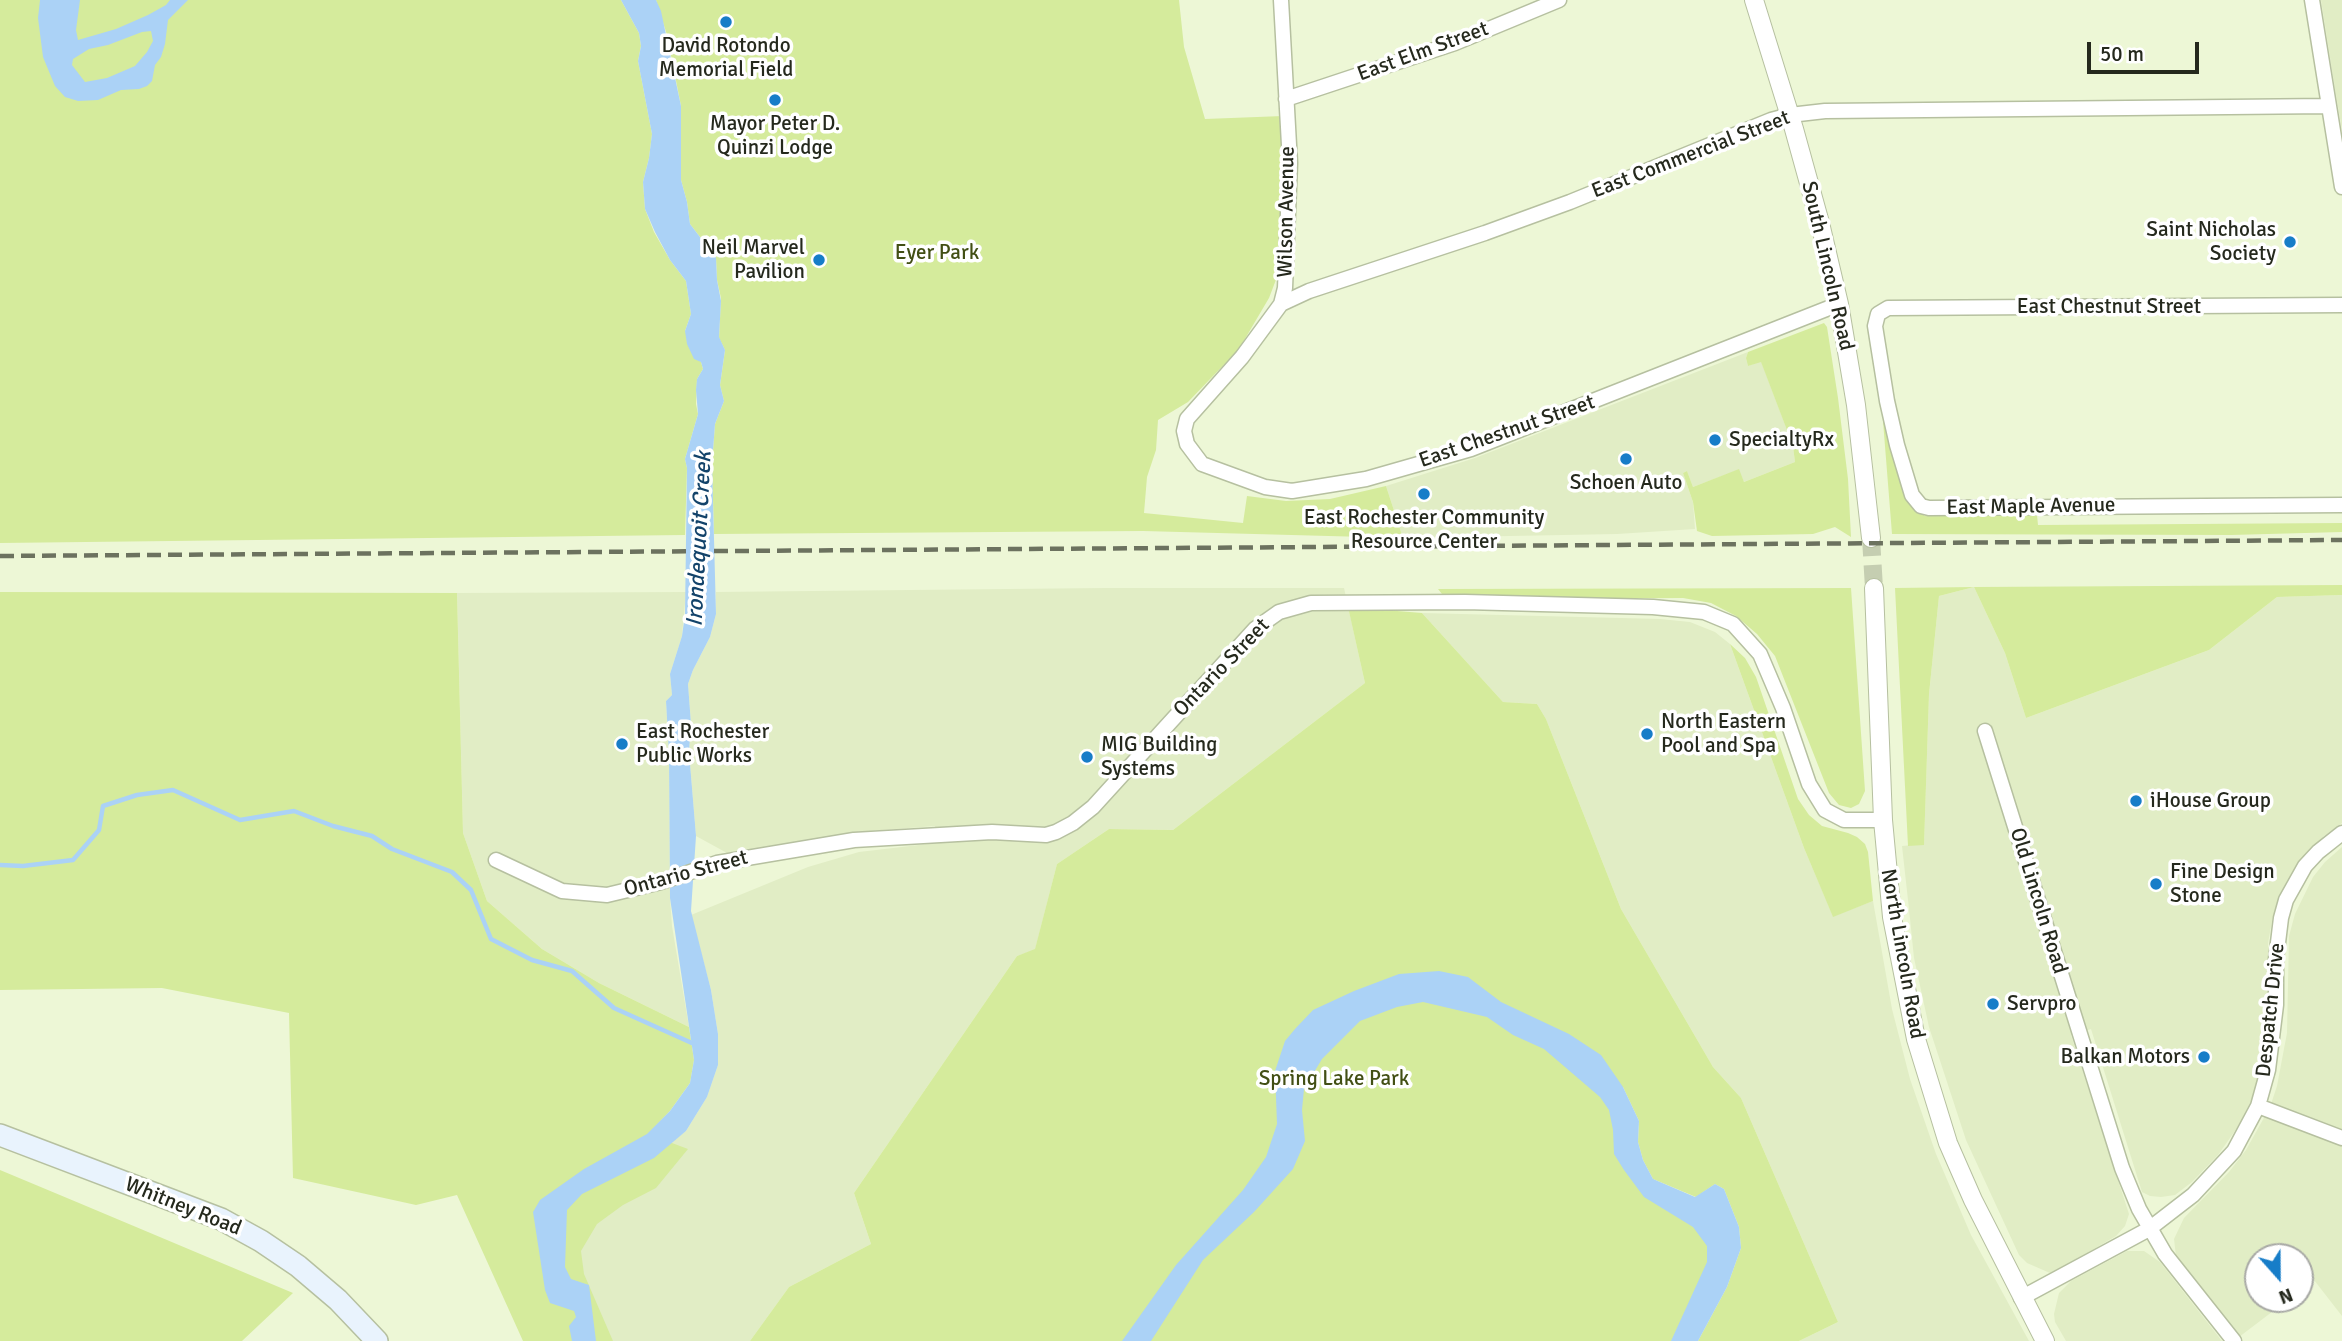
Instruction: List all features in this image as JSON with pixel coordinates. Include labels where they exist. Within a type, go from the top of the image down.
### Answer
[{"type":"main road","name":"Whitney Road","points":[[0,1135],[221,1219],[298,1266],[338,1300],[377,1341]]},
{"type":"street","name":"Wilson Avenue","points":[[1184,431],[1188,419],[1242,357],[1281,304],[1285,288],[1290,163],[1281,0]]},
{"type":"street","name":"East Elm Street","points":[[1286,99],[1455,43],[1559,0]]},
{"type":"street","name":"South Lincoln Road","points":[[1754,0],[1790,115],[1839,304],[1856,405],[1871,538]]},
{"type":"street","points":[[2312,0],[2342,187]]},
{"type":"street","name":"East Commercial Street","points":[[1281,304],[1309,291],[1557,207],[1790,115],[1825,111],[2329,106]]},
{"type":"street","name":"East Chestnut Street","points":[[1184,431],[1187,444],[1202,464],[1265,486],[1292,491],[1366,478],[1471,449],[1839,304]]},
{"type":"street","name":"East Chestnut Street","points":[[1878,314],[1888,308],[2342,305]]},
{"type":"street","name":"East Maple Avenue","points":[[1878,314],[1875,326],[1887,401],[1897,445],[1915,501],[1921,506],[2342,505]]},
{"type":"street","name":"North Lincoln Road","points":[[1874,588],[1883,820],[1892,917],[1916,1039],[1948,1143],[2021,1298],[2045,1341]]},
{"type":"street","name":"Ontario Street","points":[[496,860],[562,891],[607,895],[661,882],[705,867],[854,840],[982,833],[1046,835],[1056,832],[1073,824],[1093,807],[1255,629],[1279,612],[1311,603],[1465,602],[1653,607],[1704,612],[1734,624],[1760,654],[1783,708],[1809,785],[1825,810],[1844,820],[1883,820]]},
{"type":"street","name":"Old Lincoln Road","points":[[1985,731],[2122,1168],[2149,1228]]},
{"type":"street","name":"Despatch Drive","points":[[2021,1298],[2149,1228],[2193,1195],[2234,1151],[2258,1106],[2268,1070],[2274,1032],[2276,959],[2286,900],[2305,866],[2342,833]]},
{"type":"street","points":[[2258,1106],[2342,1138]]},
{"type":"street","points":[[2149,1228],[2165,1254],[2234,1341]]},
{"type":"shaded area","points":[[2321,0],[2342,0],[2342,130],[2335,89]]},
{"type":"shaded area","points":[[1748,352],[1748,366],[1761,361],[1793,446],[1795,462],[1744,482],[1738,470],[1693,487],[1687,471],[1683,473],[1693,502],[1695,529],[1617,534],[1403,538],[1386,486],[1475,458]]},
{"type":"shaded area","points":[[1974,587],[2005,653],[2026,718],[2209,650],[2277,597],[2342,595],[2342,823],[2324,836],[2294,870],[2273,916],[2268,943],[2268,1027],[2263,1062],[2252,1099],[2237,1128],[2218,1155],[2192,1182],[2175,1195],[2150,1196],[2142,1192],[2091,1029],[2071,1035],[2129,1214],[2125,1226],[2116,1236],[2050,1273],[2027,1263],[2019,1255],[1966,1140],[1929,1027],[1914,958],[1902,846],[1924,844],[1929,694],[1939,596]]},
{"type":"shaded area","points":[[1344,588],[1365,683],[1173,830],[1109,829],[1057,864],[1035,950],[1017,956],[854,1193],[871,1244],[789,1287],[750,1341],[596,1341],[571,1279],[565,1222],[686,1131],[707,1097],[718,1065],[718,1034],[711,990],[691,915],[808,867],[859,852],[936,843],[935,826],[856,832],[727,853],[696,836],[689,752],[691,724],[688,684],[710,637],[716,614],[716,592]]},
{"type":"shaded area","points":[[686,592],[682,636],[670,674],[672,695],[666,701],[670,898],[672,926],[689,1027],[599,983],[542,949],[487,901],[463,833],[457,593]]},
{"type":"shaded area","points":[[1422,613],[1690,622],[1715,632],[1730,644],[1804,848],[1833,916],[1873,901],[1892,1009],[1910,1079],[1936,1154],[1971,1235],[2029,1341],[1799,1341],[1838,1322],[1741,1098],[1713,1067],[1621,909],[1546,719],[1537,704],[1503,702]]},
{"type":"shaded area","points":[[2342,847],[2342,1316],[2314,1280],[2314,1243],[2244,1243],[2244,1313],[2271,1313],[2239,1337],[2176,1256],[2174,1239],[2184,1218],[2229,1172],[2246,1150],[2270,1107],[2277,1086],[2287,1033],[2289,936],[2295,914],[2313,877]]},
{"type":"shaded area","points":[[2127,1251],[2144,1251],[2160,1262],[2222,1341],[2066,1341],[2055,1322],[2059,1293],[2071,1281]]},
{"type":"green space","points":[[0,0],[621,0],[639,33],[641,46],[638,61],[652,134],[643,182],[645,209],[654,232],[686,281],[691,314],[685,331],[703,369],[697,379],[698,414],[685,459],[685,535],[0,543]]},
{"type":"green space","name":"Eyer Park","points":[[656,0],[1179,0],[1184,47],[1205,119],[1283,116],[1284,197],[1281,257],[1269,298],[1239,349],[1188,402],[1158,420],[1156,450],[1147,477],[1144,513],[1243,523],[1247,496],[1286,501],[1330,499],[1386,486],[1403,538],[1143,531],[714,534],[712,464],[715,424],[724,401],[720,385],[725,350],[719,338],[721,298],[716,258],[690,224],[681,180],[681,106],[667,35]]},
{"type":"green space","points":[[1824,323],[1827,327],[1838,398],[1848,479],[1851,537],[1835,527],[1813,534],[1712,536],[1697,531],[1693,502],[1683,473],[1687,471],[1693,487],[1739,469],[1744,482],[1795,462],[1793,446],[1761,362],[1748,366],[1748,352]]},
{"type":"green space","points":[[1886,420],[1906,493],[1911,505],[1925,516],[2037,515],[2038,525],[2342,523],[2342,532],[2231,535],[1892,534],[1883,421]]},
{"type":"green space","points":[[2342,585],[2342,595],[2277,597],[2209,650],[2026,718],[2005,653],[1974,587]]},
{"type":"green space","points":[[1974,587],[1939,596],[1929,694],[1924,845],[1908,846],[1895,588]]},
{"type":"green space","points":[[1851,588],[1865,791],[1859,804],[1851,808],[1839,805],[1829,793],[1775,656],[1757,634],[1736,616],[1711,603],[1683,598],[1467,599],[1452,598],[1438,589]]},
{"type":"green space","points":[[0,592],[457,593],[463,833],[487,901],[542,949],[599,983],[689,1027],[694,1060],[690,1083],[670,1111],[648,1134],[688,1149],[656,1188],[623,1205],[597,1224],[581,1251],[584,1274],[613,1341],[523,1341],[457,1195],[416,1205],[293,1178],[289,1013],[162,988],[0,990]]},
{"type":"green space","name":"Spring Lake Park","points":[[1348,607],[1422,613],[1503,702],[1537,704],[1546,719],[1621,909],[1713,1067],[1741,1098],[1838,1322],[1799,1341],[1698,1341],[1727,1287],[1741,1248],[1739,1227],[1724,1189],[1715,1184],[1696,1197],[1653,1179],[1643,1160],[1638,1142],[1639,1121],[1623,1087],[1625,1159],[1727,1232],[1685,1341],[750,1341],[789,1287],[871,1244],[854,1193],[1017,956],[1035,949],[1057,864],[1109,829],[1173,830],[1365,683]]},
{"type":"green space","points":[[1730,644],[1745,658],[1756,677],[1798,799],[1809,815],[1822,826],[1848,833],[1865,844],[1873,901],[1833,917],[1804,848]]},
{"type":"green space","points":[[0,1170],[293,1293],[242,1341],[0,1341]]},
{"type":"water","points":[[40,0],[80,0],[76,30],[78,40],[116,29],[148,15],[170,0],[188,0],[168,20],[165,44],[155,65],[152,81],[139,89],[121,90],[98,100],[78,101],[65,97],[55,86],[43,57],[38,18]],"holes":[[[151,31],[153,41],[135,66],[107,78],[85,82],[72,65],[73,59],[89,49],[142,32]]]},
{"type":"water","name":"Irondequoit Creek","points":[[621,0],[656,0],[661,11],[681,106],[681,180],[690,224],[716,258],[721,301],[719,337],[725,350],[720,385],[724,401],[715,424],[712,464],[716,614],[710,637],[688,684],[691,724],[689,752],[696,836],[691,911],[711,990],[718,1034],[718,1065],[707,1097],[686,1131],[654,1158],[582,1194],[567,1210],[565,1267],[571,1279],[589,1285],[596,1341],[572,1341],[569,1326],[576,1317],[574,1311],[550,1303],[545,1290],[533,1212],[540,1200],[584,1169],[647,1134],[670,1111],[690,1083],[694,1060],[670,898],[666,701],[672,695],[670,674],[682,636],[685,614],[685,459],[698,414],[697,379],[703,369],[701,362],[694,359],[687,344],[685,331],[691,314],[686,281],[670,260],[645,209],[643,182],[652,134],[638,61],[641,46],[639,33]]},
{"type":"water","points":[[1439,971],[1468,977],[1501,1002],[1569,1034],[1601,1055],[1623,1087],[1639,1121],[1638,1142],[1643,1160],[1653,1179],[1695,1197],[1715,1184],[1724,1189],[1739,1227],[1741,1248],[1727,1287],[1698,1341],[1671,1341],[1707,1262],[1707,1246],[1693,1227],[1644,1197],[1624,1170],[1614,1154],[1609,1110],[1600,1097],[1544,1049],[1513,1035],[1487,1017],[1423,1002],[1397,1007],[1360,1021],[1322,1059],[1304,1089],[1302,1110],[1305,1141],[1293,1169],[1254,1212],[1203,1260],[1151,1341],[1122,1341],[1176,1265],[1243,1190],[1266,1157],[1277,1124],[1275,1071],[1285,1041],[1295,1029],[1313,1010],[1354,991],[1399,974]]},
{"type":"waterway","points":[[0,865],[23,866],[73,860],[99,830],[103,806],[137,795],[173,790],[240,820],[294,811],[333,826],[372,836],[392,849],[452,872],[471,890],[491,939],[532,960],[572,971],[614,1008],[694,1044]]},
{"type":"tunnel","points":[[1871,538],[1874,588]]},
{"type":"railway","points":[[0,556],[2342,540]]},
{"type":"place","name":"David Rotondo Memorial Field","points":[[726,22]]},
{"type":"place","name":"Mayor Peter D. Quinzi Lodge","points":[[775,100]]},
{"type":"place","name":"Saint Nicholas Society","points":[[2290,242]]},
{"type":"place","name":"Neil Marvel Pavilion","points":[[819,260]]},
{"type":"place","name":"SpecialtyRx","points":[[1715,440]]},
{"type":"place","name":"Schoen Auto","points":[[1626,459]]},
{"type":"place","name":"East Rochester Community Resource Center","points":[[1424,494]]},
{"type":"place","name":"North Eastern Pool and Spa","points":[[1647,734]]},
{"type":"place","name":"East Rochester Public Works","points":[[622,744]]},
{"type":"place","name":"MIG Building Systems","points":[[1087,757]]},
{"type":"place","name":"iHouse Group","points":[[2136,801]]},
{"type":"place","name":"Fine Design Stone","points":[[2156,884]]},
{"type":"place","name":"Servpro","points":[[1993,1004]]},
{"type":"place","name":"Balkan Motors","points":[[2204,1057]]}]
